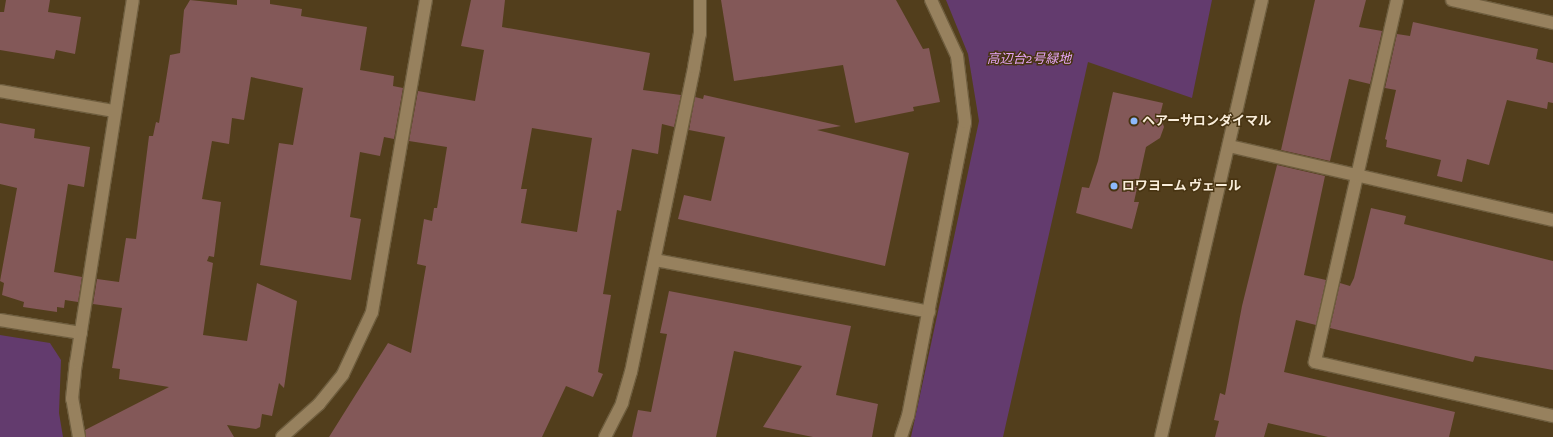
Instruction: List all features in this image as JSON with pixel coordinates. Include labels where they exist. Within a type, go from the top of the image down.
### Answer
[{"type":"street","points":[[79,437],[72,399],[114,111],[133,0]]},
{"type":"street","points":[[282,437],[320,404],[343,374],[372,312],[426,0]]},
{"type":"street","points":[[605,437],[622,403],[632,372],[694,67],[700,34],[700,0]]},
{"type":"street","points":[[901,437],[908,416],[965,122],[957,56],[931,0]]},
{"type":"street","points":[[1161,437],[1262,0]]},
{"type":"street","points":[[1397,0],[1315,362],[1553,416]]},
{"type":"street","points":[[1452,0],[1553,23]]},
{"type":"street","points":[[0,91],[114,111]]},
{"type":"street","points":[[1229,146],[1553,220]]},
{"type":"street","points":[[655,260],[929,312]]},
{"type":"street","points":[[0,320],[81,333]]},
{"type":"green space","name":"高辺台2号緑地","points":[[946,0],[1212,0],[1192,98],[1088,62],[1003,437],[911,437],[979,121],[968,54]]},
{"type":"green space","points":[[0,335],[50,343],[61,360],[59,413],[63,437],[0,437]]},
{"type":"building","points":[[6,0],[50,0],[48,12],[81,17],[75,54],[56,50],[54,59],[0,50],[0,12],[4,12]]},
{"type":"building","points":[[190,0],[237,5],[237,0],[270,0],[270,4],[302,9],[301,16],[367,27],[360,70],[394,76],[393,86],[403,88],[394,139],[384,137],[380,156],[360,152],[350,217],[361,219],[351,280],[260,265],[279,143],[293,145],[303,88],[251,77],[244,120],[232,118],[229,144],[212,141],[202,199],[221,202],[214,257],[209,256],[207,261],[213,263],[203,335],[247,341],[257,283],[297,301],[284,388],[279,383],[272,416],[262,414],[260,427],[256,429],[227,425],[234,437],[86,437],[85,430],[169,387],[119,379],[120,369],[112,368],[122,308],[93,304],[97,279],[119,282],[126,238],[136,239],[149,136],[153,136],[156,122],[159,123],[170,55],[180,53],[184,10]]},
{"type":"building","points":[[471,0],[505,0],[502,27],[650,53],[643,90],[681,95],[674,127],[662,124],[658,154],[632,149],[621,211],[617,210],[603,294],[611,295],[598,372],[603,374],[593,397],[566,386],[542,437],[329,437],[388,343],[411,353],[426,266],[417,264],[424,219],[432,221],[434,208],[437,208],[447,147],[409,141],[418,91],[475,101],[484,50],[461,46]],"holes":[[[532,128],[592,138],[577,232],[521,223],[527,189],[521,189]]]},
{"type":"building","points":[[721,0],[896,0],[923,49],[929,48],[940,102],[913,107],[914,111],[855,123],[843,65],[734,81]]},
{"type":"building","points":[[1315,0],[1366,0],[1359,27],[1382,31],[1370,84],[1349,79],[1330,161],[1281,150]]},
{"type":"building","points":[[1413,22],[1538,49],[1536,59],[1553,63],[1553,103],[1548,102],[1547,109],[1507,100],[1489,165],[1467,159],[1462,182],[1437,176],[1441,160],[1386,147],[1387,140],[1385,139],[1396,90],[1385,88],[1397,34],[1410,36]]},
{"type":"building","points":[[1113,92],[1163,103],[1160,115],[1164,127],[1160,138],[1146,147],[1134,202],[1139,202],[1132,229],[1076,213],[1082,187],[1089,188],[1098,161]]},
{"type":"building","points":[[704,95],[841,126],[817,130],[909,153],[885,266],[678,219],[684,195],[711,201],[725,137],[689,130],[695,97],[703,99]]},
{"type":"building","points":[[0,123],[35,129],[34,138],[90,147],[84,187],[68,184],[54,272],[82,277],[78,302],[65,300],[64,308],[57,307],[57,312],[23,307],[24,302],[2,295],[4,283],[0,281],[17,188],[0,184]]},
{"type":"building","points":[[1277,165],[1325,176],[1304,275],[1326,280],[1316,325],[1296,320],[1284,372],[1455,412],[1449,437],[1328,437],[1268,423],[1264,437],[1215,437],[1219,421],[1214,420],[1220,393],[1225,395],[1242,306]]},
{"type":"building","points":[[1371,208],[1406,216],[1404,224],[1553,261],[1553,370],[1475,356],[1473,362],[1330,328],[1340,283],[1350,286],[1354,278]]},
{"type":"building","points":[[669,291],[851,326],[836,395],[878,404],[872,437],[813,437],[763,427],[802,366],[734,351],[716,437],[632,437],[638,410],[651,412],[667,334],[660,333]]},
{"type":"place","name":"ヘアーサロンダイマル","points":[[1134,121]]},
{"type":"place","name":"ロワヨーム ヴェール","points":[[1114,186]]}]
